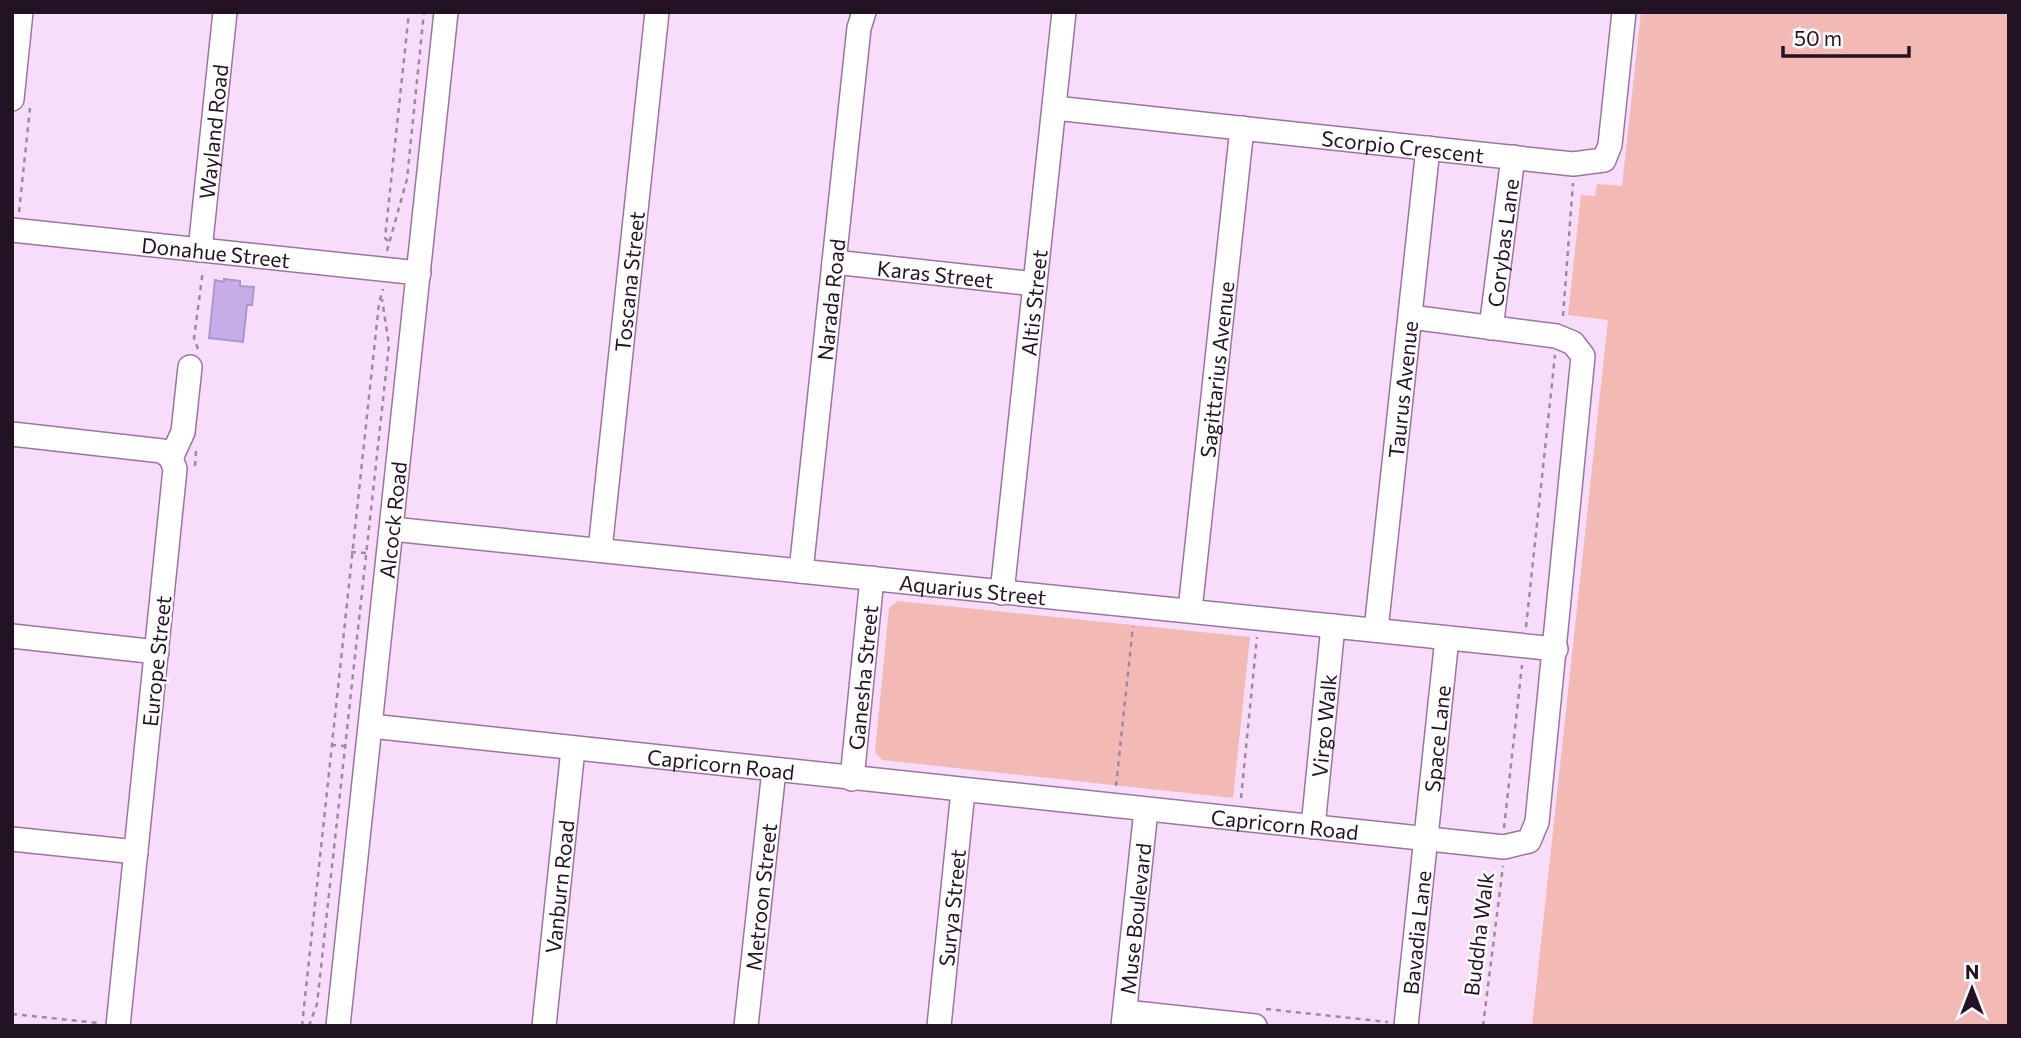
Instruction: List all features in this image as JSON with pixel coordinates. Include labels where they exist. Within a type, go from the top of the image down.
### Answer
[{"type":"street","points":[[21,12],[21,103]]},
{"type":"street","name":"Wayland Road","points":[[201,259],[225,12]]},
{"type":"street","name":"Alcock Road","points":[[338,1026],[446,12]]},
{"type":"street","name":"Toscana Street","points":[[600,550],[657,12]]},
{"type":"street","name":"Altis Street","points":[[1002,593],[1064,12]]},
{"type":"street","name":"Scorpio Crescent","points":[[1055,108],[1573,164],[1604,160],[1610,145],[1624,12]]},
{"type":"street","name":"Narada Road","points":[[801,570],[859,18]]},
{"type":"street","name":"Sagittarius Avenue","points":[[1190,610],[1242,128]]},
{"type":"street","name":"Taurus Avenue","points":[[1376,630],[1428,148]]},
{"type":"street","name":"Corybas Lane","points":[[1491,328],[1513,157]]},
{"type":"street","name":"Donahue Street","points":[[16,221],[201,259],[419,273]]},
{"type":"street","name":"Karas Street","points":[[834,262],[1035,284]]},
{"type":"street","points":[[1411,317],[1556,336],[1573,343],[1583,356],[1537,822],[1529,841],[1504,847]]},
{"type":"street","points":[[12,434],[149,448],[162,451],[171,458],[182,437],[195,359]]},
{"type":"street","name":"Europe Street","points":[[111,1025],[136,852],[175,479],[171,458]]},
{"type":"street","name":"Aquarius Street","points":[[392,529],[1556,649]]},
{"type":"street","name":"Ganesha Street","points":[[852,779],[873,578]]},
{"type":"street","name":"Virgo Walk","points":[[1313,827],[1333,626]]},
{"type":"street","points":[[12,636],[157,652]]},
{"type":"street","name":"Space Lane","points":[[1425,838],[1447,638]]},
{"type":"street","name":"Capricorn Road","points":[[371,726],[1504,847]]},
{"type":"street","name":"Vanburn Road","points":[[544,1026],[573,749]]},
{"type":"street","name":"Metroon Street","points":[[746,1026],[774,770]]},
{"type":"street","name":"Surya Street","points":[[939,1026],[963,791]]},
{"type":"street","name":"Muse Boulevard","points":[[1124,1019],[1146,810]]},
{"type":"street","name":"Bavadia Lane","points":[[1406,1025],[1425,838]]},
{"type":"street","points":[[12,839],[136,852]]},
{"type":"street","points":[[1124,1019],[1254,1016]]},
{"type":"path","points":[[409,12],[385,238],[388,241],[407,179],[424,12]]},
{"type":"path","points":[[825,12],[834,12]]},
{"type":"path","points":[[16,221],[21,103]]},
{"type":"path","points":[[1563,317],[1573,182]]},
{"type":"path","points":[[195,359],[194,338],[201,259]]},
{"type":"path","points":[[302,1026],[351,552],[379,303],[382,299],[389,345],[317,1004],[309,1026]]},
{"type":"path","points":[[1526,628],[1555,353]]},
{"type":"path","points":[[194,476],[197,451]]},
{"type":"path","points":[[351,552],[389,554]]},
{"type":"path","points":[[1115,789],[1133,623]]},
{"type":"path","points":[[1240,801],[1258,636],[1245,635]]},
{"type":"path","name":"Buddha Walk","points":[[1483,1026],[1522,665],[1509,664]]},
{"type":"path","points":[[100,1010],[111,1025]]},
{"type":"path","points":[[12,1014],[111,1025]]},
{"type":"path","points":[[1254,1016],[1406,1025]]},
{"type":"shaded area","points":[[1641,12],[2009,12],[2009,1026],[1532,1026],[1608,320],[1568,315],[1581,195],[1595,196],[1597,184],[1622,186]]},
{"type":"shaded area","points":[[898,601],[1250,637],[1233,798],[882,760],[875,752],[889,608]]},
{"type":"building","points":[[224,279],[240,281],[240,286],[254,287],[252,305],[247,305],[243,342],[209,338],[215,280],[224,282]]}]
